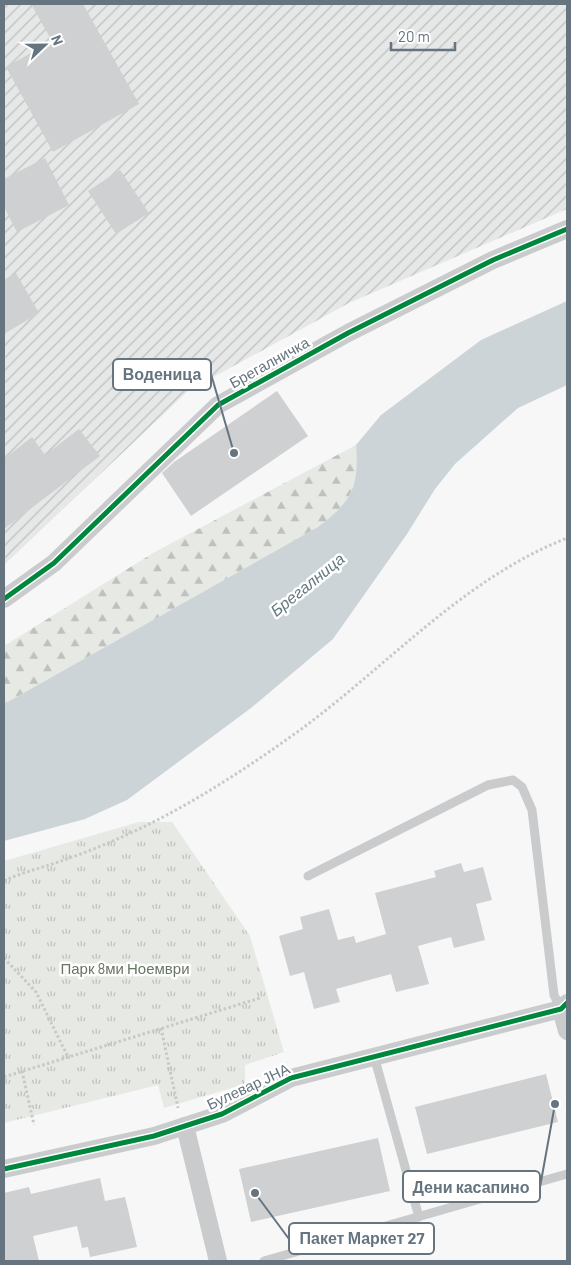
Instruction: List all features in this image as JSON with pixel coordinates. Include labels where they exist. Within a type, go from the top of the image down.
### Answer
[{"type":"street","name":"Брегалничка","points":[[4,599],[54,563],[218,405],[278,370],[399,307],[493,260],[567,229]]},
{"type":"street","points":[[564,1006],[567,1031]]},
{"type":"street","name":"Булевар ЈНА","points":[[4,1169],[154,1136],[182,1119],[222,1114],[291,1078],[564,1006]]},
{"type":"street","points":[[182,1119],[218,1261]]},
{"type":"lane","points":[[308,876],[488,785],[513,780],[522,787],[532,810],[554,995],[564,1006]]},
{"type":"lane","points":[[374,1056],[419,1217]]},
{"type":"lane","points":[[264,1261],[567,1174]]},
{"type":"path","points":[[4,881],[61,862],[124,836],[184,807],[317,718],[348,694],[447,608],[486,581],[549,545],[567,538]]},
{"type":"path","points":[[4,958],[36,992],[68,1057]]},
{"type":"path","points":[[4,1077],[260,998]]},
{"type":"path","points":[[161,1028],[182,1119]]},
{"type":"path","points":[[22,1071],[34,1125]]},
{"type":"shaded area","points":[[4,4],[567,4],[567,209],[349,303],[188,391],[4,565]]},
{"type":"green space","points":[[356,445],[356,472],[351,492],[339,509],[318,527],[4,704],[4,646],[153,553]]},
{"type":"green space","name":"Парк 8ми Ноември","points":[[139,822],[172,822],[250,936],[284,1052],[245,1065],[245,1084],[164,1108],[158,1085],[4,1123],[4,861]]},
{"type":"water","name":"Брегалница","points":[[567,301],[567,385],[518,408],[455,464],[435,489],[407,534],[333,639],[251,708],[127,800],[85,819],[4,841],[4,704],[318,527],[330,518],[346,501],[351,492],[356,472],[356,445],[381,415],[481,340]]},
{"type":"building","points":[[31,4],[83,4],[139,104],[53,152],[6,67],[52,41]]},
{"type":"building","points":[[45,158],[69,205],[17,232],[4,207],[4,179]]},
{"type":"building","points":[[120,170],[149,213],[116,234],[88,191]]},
{"type":"building","points":[[16,273],[39,313],[4,334],[4,280]]},
{"type":"building","points":[[277,391],[308,436],[191,516],[162,473],[174,462]]},
{"type":"building","points":[[79,429],[100,456],[4,529],[4,459],[32,437],[45,455]]},
{"type":"building","points":[[461,863],[464,872],[483,867],[492,900],[476,904],[485,940],[454,948],[451,937],[418,946],[429,984],[396,992],[391,974],[336,989],[340,1002],[314,1009],[304,972],[290,976],[279,936],[303,929],[300,917],[329,909],[338,940],[354,936],[356,943],[386,934],[375,893],[436,877],[434,871]]},
{"type":"building","points":[[546,1074],[558,1122],[427,1154],[415,1107]]},
{"type":"building","points":[[378,1138],[390,1191],[251,1222],[239,1169]]},
{"type":"building","points":[[100,1178],[105,1201],[125,1197],[137,1247],[90,1257],[88,1247],[82,1248],[77,1226],[33,1236],[39,1261],[4,1261],[4,1193],[29,1187],[31,1194]]},
{"type":"cycle path","points":[[4,599],[54,563],[218,405],[348,333],[493,260],[567,229]]},
{"type":"cycle path","points":[[4,1169],[154,1136],[222,1114],[291,1078],[561,1009],[567,1003]]},
{"type":"place","name":"Воденица","points":[[234,453]]},
{"type":"place","name":"Дени касапино","points":[[555,1104]]},
{"type":"place","name":"Пакет Маркет 27","points":[[255,1193]]}]
